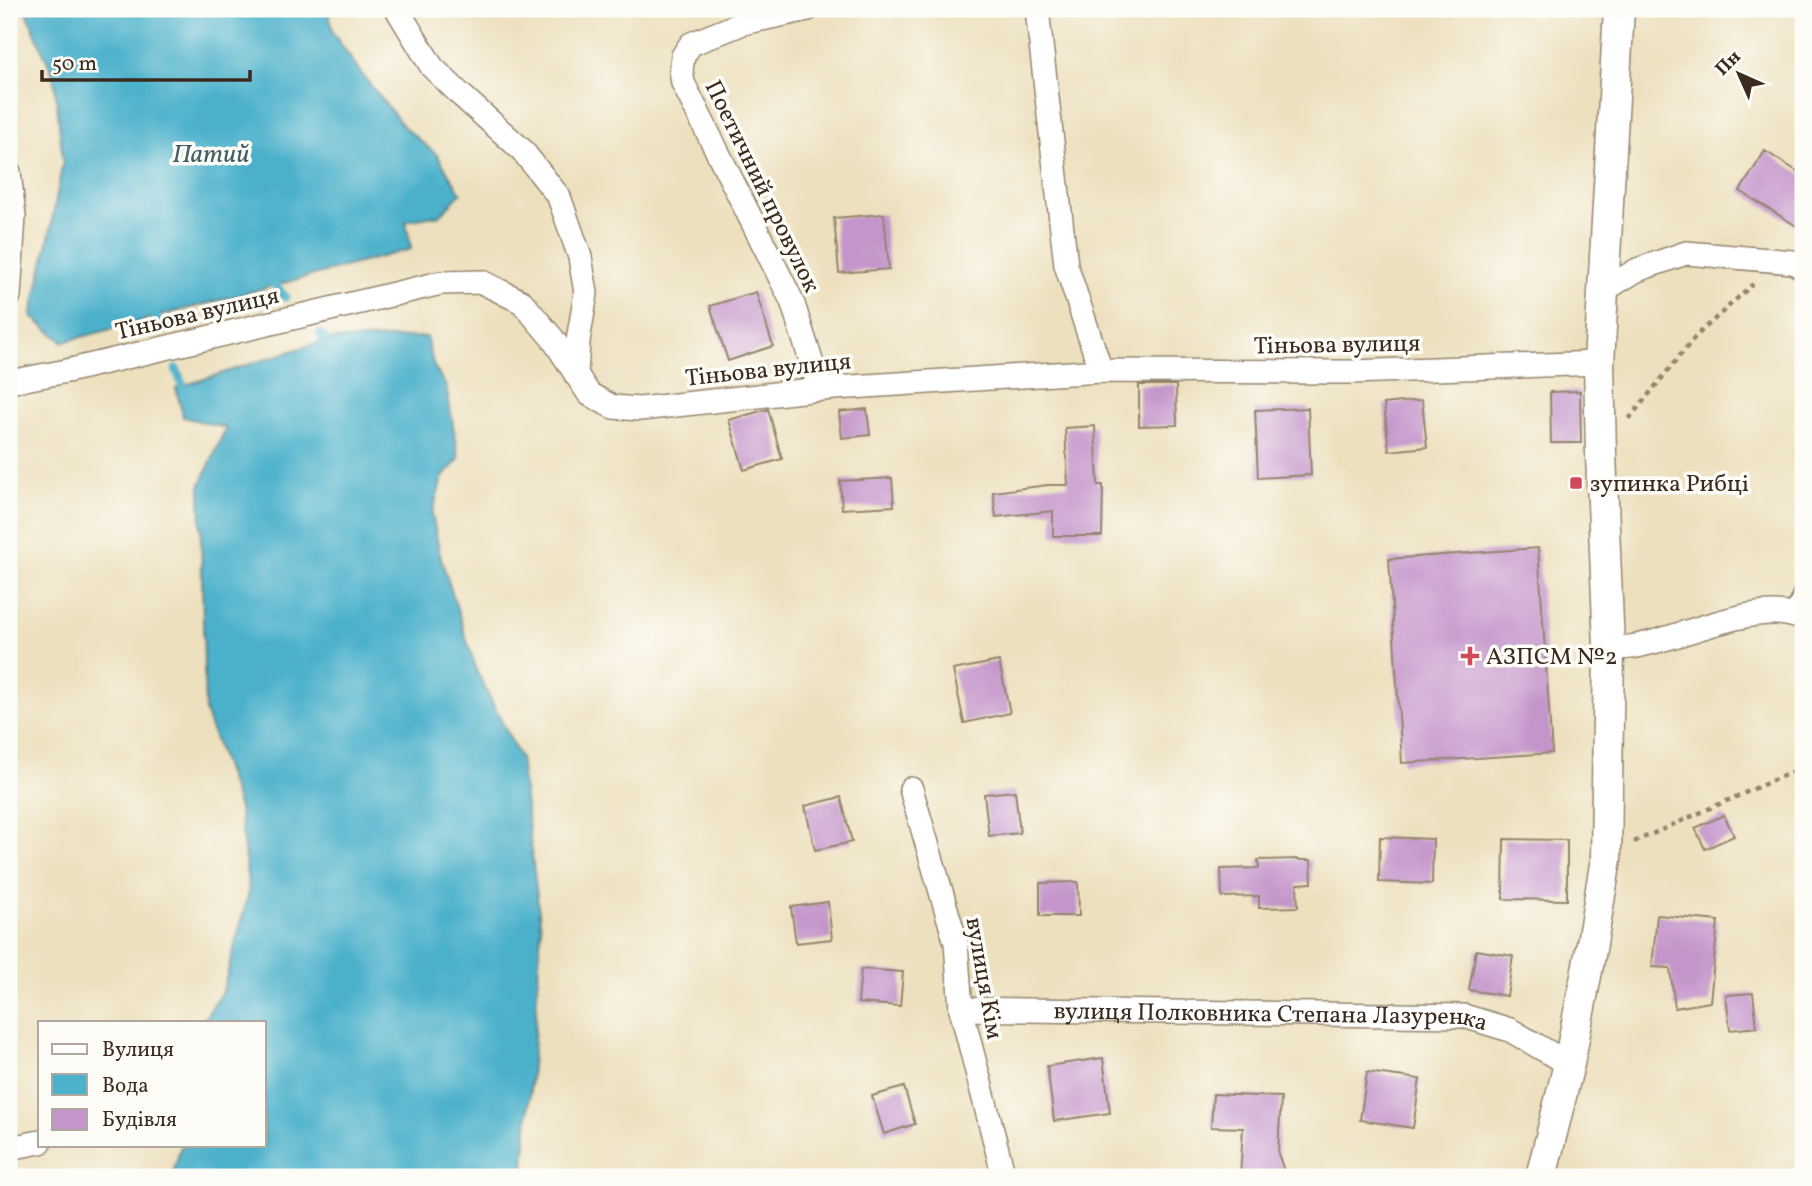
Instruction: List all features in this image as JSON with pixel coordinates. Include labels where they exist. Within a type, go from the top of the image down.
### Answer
[{"type":"street","points":[[397,9],[432,67],[522,150],[559,197],[580,257],[586,293],[578,341],[576,375]]},
{"type":"street","name":"Поетичний провулок","points":[[808,9],[743,23],[691,44],[683,56],[681,70],[683,83],[792,301],[820,389]]},
{"type":"street","points":[[1037,9],[1066,265],[1101,371]]},
{"type":"street","points":[[1541,1177],[1569,1064],[1606,859],[1609,648],[1599,363],[1619,9]]},
{"type":"street","points":[[9,172],[14,216],[9,296]]},
{"type":"street","points":[[1604,290],[1637,271],[1686,253],[1800,259]]},
{"type":"street","name":"Тіньова вулиця","points":[[9,382],[441,283],[482,282],[522,302],[553,339],[589,394],[613,407],[640,409],[820,389],[1101,371],[1352,372],[1599,363]]},
{"type":"street","points":[[1609,648],[1631,647],[1743,617],[1779,612],[1797,617]]},
{"type":"street","name":"вулиця Кім","points":[[911,789],[956,943],[961,1009],[1004,1177]]},
{"type":"street","name":"вулиця Полковника Степана Лазуренка","points":[[961,1009],[1464,1016],[1510,1030],[1569,1064]]},
{"type":"street","points":[[9,1148],[38,1142]]},
{"type":"lane","points":[[1797,617],[1803,585]]},
{"type":"path","points":[[1601,454],[1695,337],[1756,281],[1800,259]]},
{"type":"path","points":[[1606,859],[1632,843],[1803,767]]},
{"type":"water","name":"Патий","points":[[25,9],[328,9],[333,33],[361,73],[404,127],[437,155],[461,193],[440,215],[406,221],[411,249],[63,342],[31,316],[63,161],[54,77]]},
{"type":"water","points":[[426,337],[434,367],[446,386],[459,459],[442,478],[432,514],[440,555],[477,672],[520,758],[541,929],[523,1177],[172,1177],[180,1148],[266,1148],[266,1021],[203,1021],[223,990],[249,892],[239,808],[205,711],[200,486],[226,428],[183,417],[176,388],[326,340]]},
{"type":"building","points":[[1765,151],[1803,175],[1803,230],[1740,191]]},
{"type":"building","points":[[884,214],[889,269],[839,273],[834,218]]},
{"type":"building","points":[[756,292],[773,346],[728,361],[710,306]]},
{"type":"building","points":[[1139,385],[1176,385],[1177,425],[1139,426]]},
{"type":"building","points":[[1580,391],[1581,443],[1551,443],[1550,392]]},
{"type":"building","points":[[1422,400],[1427,447],[1389,451],[1384,404]]},
{"type":"building","points":[[1308,408],[1311,475],[1258,478],[1255,410]]},
{"type":"building","points":[[768,409],[782,459],[744,470],[729,420]]},
{"type":"building","points":[[867,409],[870,435],[842,438],[839,412]]},
{"type":"building","points":[[1095,426],[1098,485],[1103,485],[1102,536],[1053,536],[1053,511],[996,517],[993,492],[1068,485],[1065,428]]},
{"type":"building","points":[[892,478],[894,506],[842,509],[840,481]]},
{"type":"building","name":"АЗПСМ №2","points":[[1538,548],[1552,753],[1402,763],[1389,559]]},
{"type":"building","points":[[999,661],[1010,713],[964,723],[953,670]]},
{"type":"building","points":[[1015,791],[1020,833],[989,836],[984,794]]},
{"type":"building","points":[[841,797],[852,842],[815,850],[805,806]]},
{"type":"building","points":[[1724,815],[1734,836],[1705,849],[1695,828]]},
{"type":"building","points":[[1380,837],[1433,839],[1432,884],[1379,882]]},
{"type":"building","points":[[1504,839],[1567,840],[1567,900],[1503,899]]},
{"type":"building","points":[[1258,860],[1311,860],[1312,883],[1297,884],[1298,907],[1259,908],[1259,896],[1222,897],[1221,869],[1259,868]]},
{"type":"building","points":[[1078,882],[1079,916],[1040,916],[1040,883]]},
{"type":"building","points":[[828,902],[832,939],[796,943],[791,907]]},
{"type":"building","points":[[1657,915],[1718,921],[1710,1002],[1675,1008],[1670,968],[1652,967]]},
{"type":"building","points":[[1476,950],[1513,956],[1507,996],[1469,990]]},
{"type":"building","points":[[861,969],[903,972],[900,1006],[858,1003]]},
{"type":"building","points":[[1753,993],[1757,1027],[1730,1030],[1726,995]]},
{"type":"building","points":[[1103,1058],[1110,1113],[1054,1121],[1047,1066]]},
{"type":"building","points":[[1367,1072],[1420,1079],[1413,1128],[1360,1120]]},
{"type":"building","points":[[904,1087],[915,1124],[884,1134],[872,1096]]},
{"type":"building","points":[[1213,1094],[1281,1097],[1278,1153],[1286,1177],[1240,1177],[1243,1128],[1211,1127]]},
{"type":"waterway","points":[[275,285],[285,297]]},
{"type":"waterway","points":[[156,317],[159,326]]},
{"type":"waterway","points":[[320,334],[326,340]]},
{"type":"waterway","points":[[176,369],[183,386]]},
{"type":"place","name":"зупинка Рибці","points":[[1576,483]]},
{"type":"place","name":"АЗПСМ №2","points":[[1470,656]]}]
